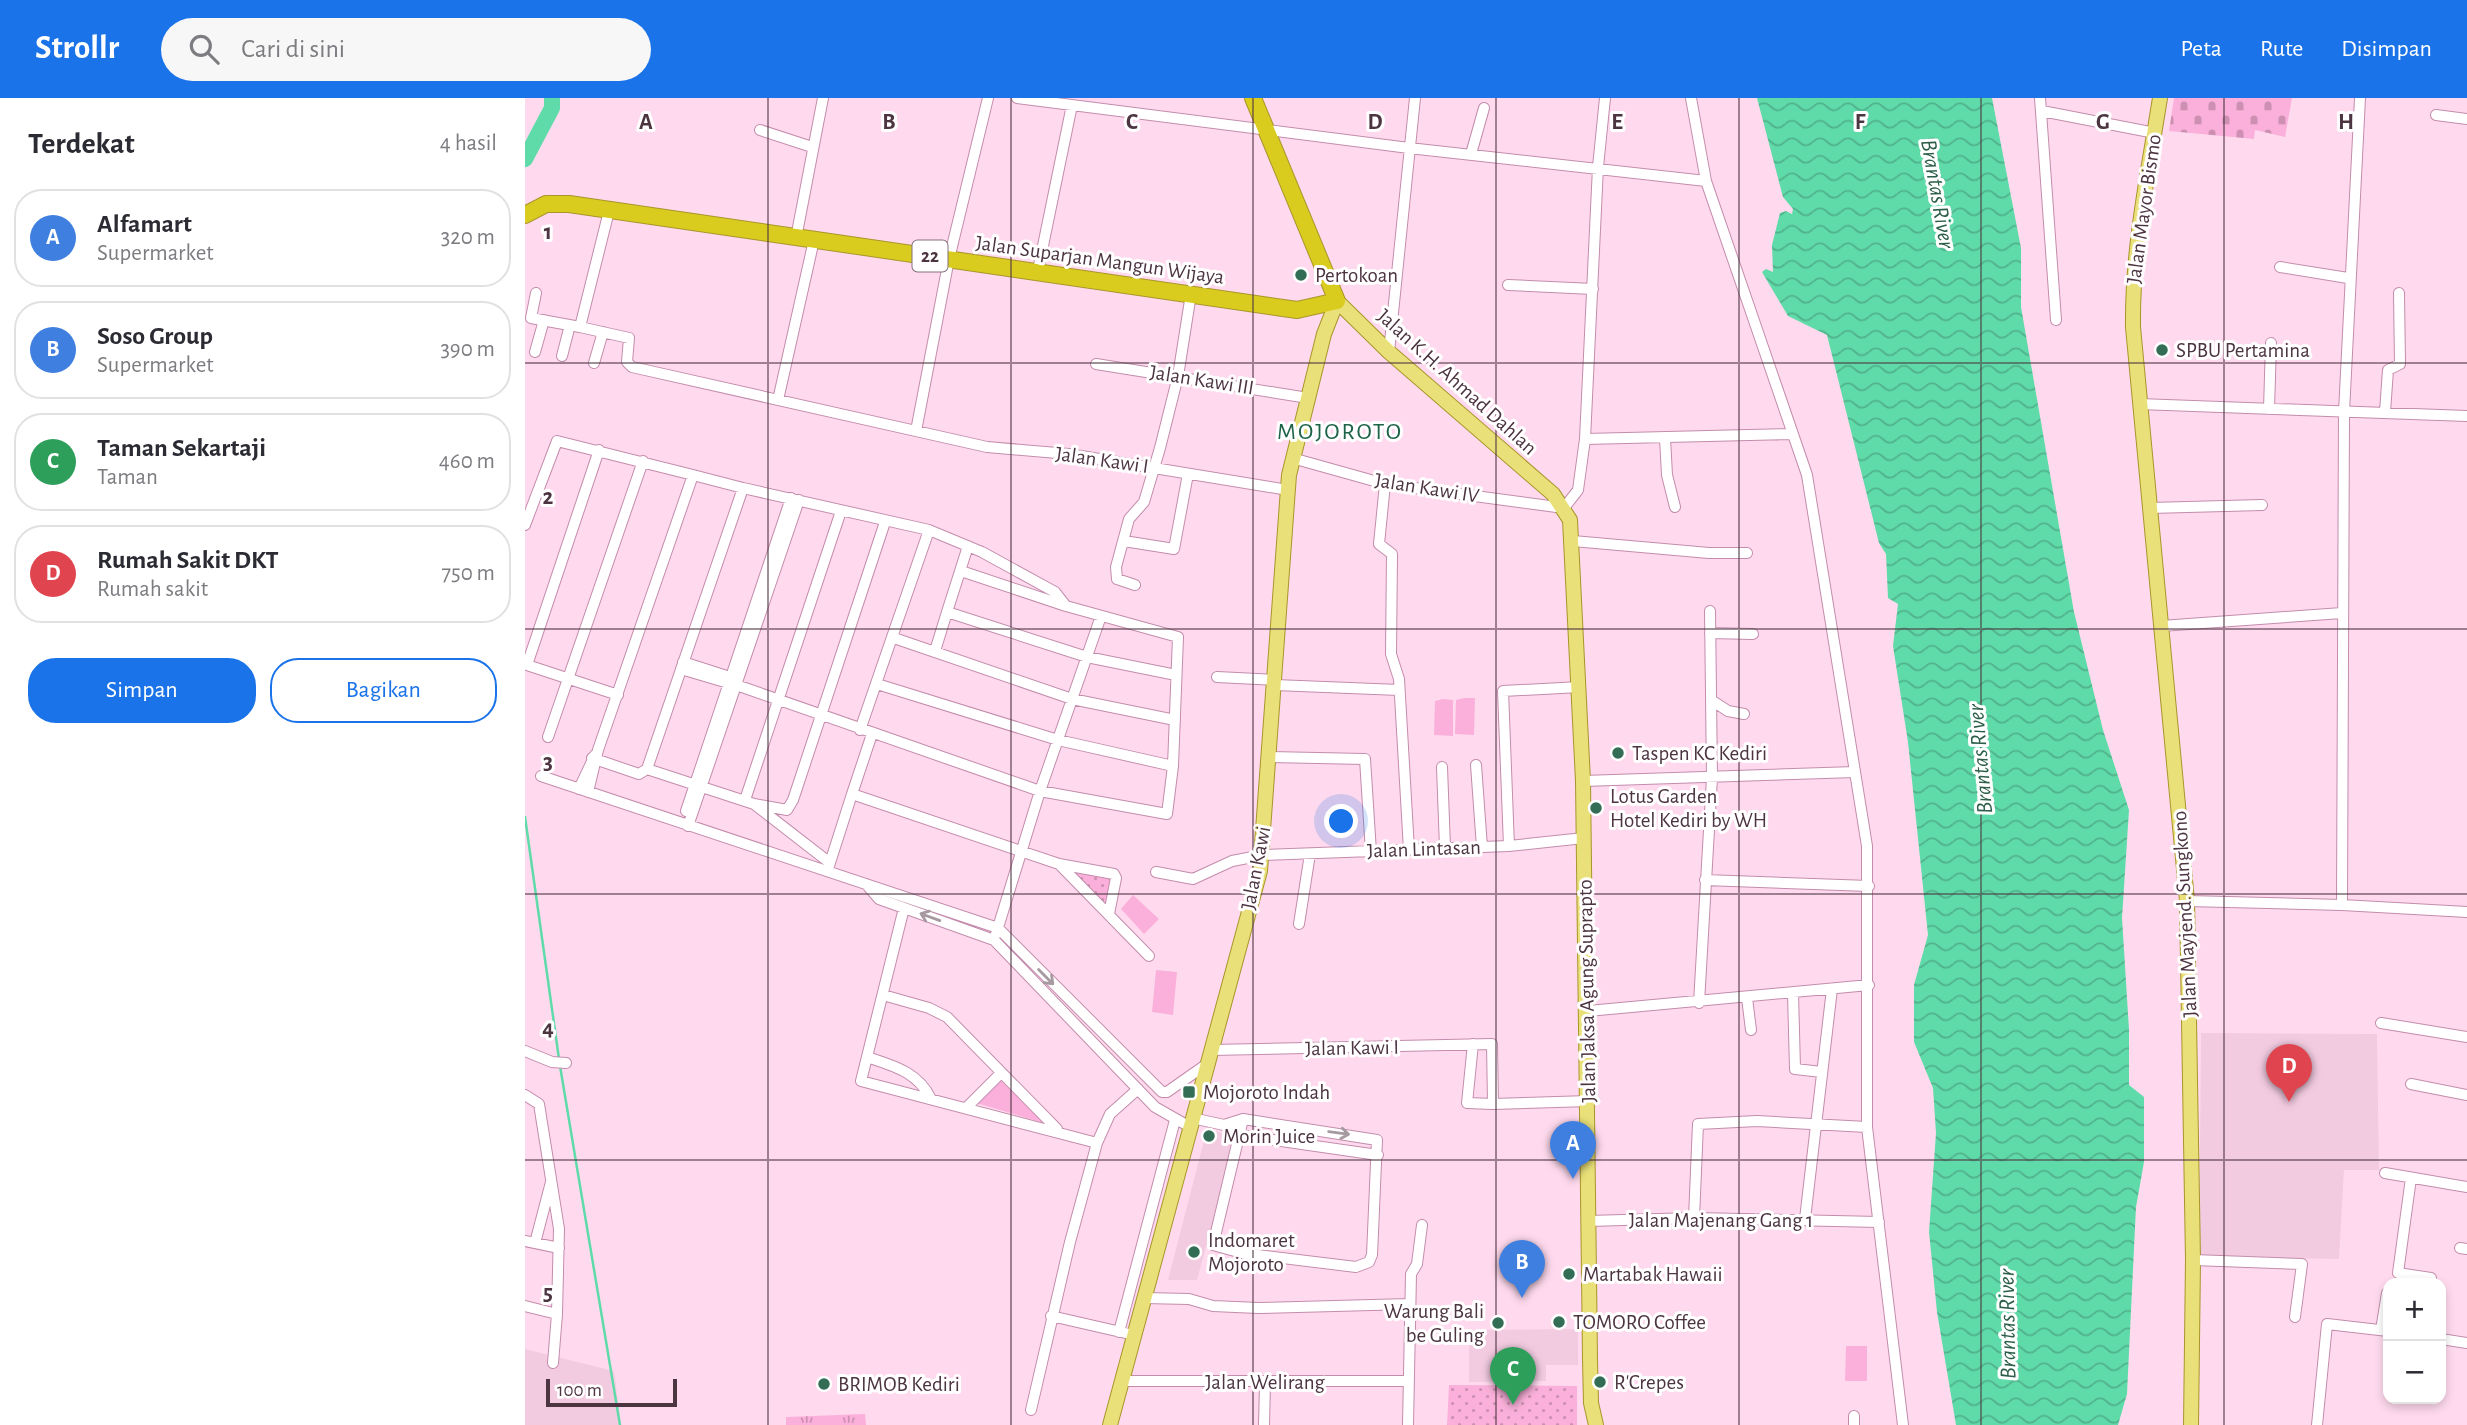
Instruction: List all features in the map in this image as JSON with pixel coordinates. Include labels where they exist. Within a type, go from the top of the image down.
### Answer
[{"type":"highway","name":"Jalan K.H. Ahmad Dahlan","points":[[1253,98],[1337,301]]},
{"type":"highway","name":"Jalan Suparjan Mangun Wijaya","points":[[525,215],[540,206],[554,203],[1038,270],[1297,310],[1337,301]]},
{"type":"main road","name":"Jalan Mayor Bismo","points":[[2139,404],[2133,292],[2140,215],[2160,98]]},
{"type":"main road","name":"Jalan K.H. Ahmad Dahlan","points":[[1337,301],[1388,352],[1553,494],[1570,520],[1574,580]]},
{"type":"main road","name":"Jalan Kawi","points":[[1110,1425],[1263,855],[1292,458],[1337,301]]},
{"type":"main road","name":"Jalan Mayjend. Sungkono","points":[[2139,404],[2187,901],[2193,1260],[2191,1425]]},
{"type":"main road","name":"Jalan Jaksa Agung Suprapto","points":[[1574,580],[1580,687],[1588,1012],[1591,1403]]},
{"type":"main road","points":[[1586,1425],[1591,1403]]},
{"type":"main road","points":[[1591,1403],[1596,1425]]},
{"type":"main road","points":[[2192,1403],[2200,1425]]},
{"type":"street","points":[[796,237],[823,98]]},
{"type":"street","points":[[916,431],[950,259],[988,98]]},
{"type":"street","points":[[1017,98],[1265,131],[1706,181]]},
{"type":"street","points":[[1388,352],[1415,98]]},
{"type":"street","points":[[1564,508],[1578,490],[1585,439],[1598,167],[1605,98]]},
{"type":"street","points":[[1691,98],[1706,181],[1807,475],[1867,846],[1867,1127],[1874,1222],[1903,1425]]},
{"type":"street","points":[[2040,98],[2056,320]]},
{"type":"street","points":[[2342,905],[2344,412],[2348,278],[2360,98]]},
{"type":"street","points":[[1038,270],[1072,104]]},
{"type":"street","points":[[1471,154],[1484,108]]},
{"type":"street","points":[[2042,111],[2155,133]]},
{"type":"street","points":[[2436,115],[2467,120]]},
{"type":"street","points":[[760,130],[812,147]]},
{"type":"street","points":[[562,356],[575,326],[609,211]]},
{"type":"street","points":[[778,400],[814,240]]},
{"type":"street","points":[[2280,267],[2348,278]]},
{"type":"street","points":[[1507,285],[1593,289]]},
{"type":"street","points":[[536,293],[531,318],[603,332],[594,363]]},
{"type":"street","points":[[2385,412],[2387,372],[2400,364],[2399,293]]},
{"type":"street","points":[[1135,585],[1116,577],[1129,519],[1144,502],[1178,376],[1191,295]]},
{"type":"street","points":[[535,352],[544,320]]},
{"type":"street","name":"Jalan Kawi I","points":[[603,332],[629,338],[627,362],[632,367],[987,447],[1069,454],[1154,466],[1288,490]]},
{"type":"street","points":[[2269,409],[2271,343]]},
{"type":"street","name":"Jalan Kawi III","points":[[1096,364],[1308,398]]},
{"type":"street","points":[[2139,404],[2467,416]]},
{"type":"street","points":[[1585,439],[1793,434]]},
{"type":"street","points":[[1665,438],[1667,475],[1675,507]]},
{"type":"street","points":[[525,525],[555,442],[599,450],[743,488],[929,530],[968,546],[1055,592],[1066,606]]},
{"type":"street","points":[[599,450],[526,664],[618,695]]},
{"type":"street","name":"Jalan Kawi IV","points":[[1292,458],[1385,484],[1564,508]]},
{"type":"street","points":[[548,737],[643,461]]},
{"type":"street","points":[[1124,541],[1174,549],[1188,474]]},
{"type":"street","points":[[584,791],[693,475]]},
{"type":"street","points":[[1385,484],[1379,544],[1392,554],[1391,657],[1398,674],[1409,850]]},
{"type":"street","points":[[596,756],[639,774],[647,769],[743,488]]},
{"type":"street","points":[[685,825],[735,684],[795,499]]},
{"type":"street","points":[[2150,508],[2262,505]]},
{"type":"street","points":[[749,802],[778,702],[841,511]]},
{"type":"street","points":[[647,769],[749,802],[784,810],[789,808],[885,522]]},
{"type":"street","points":[[829,867],[852,794],[877,684],[929,530]]},
{"type":"street","points":[[1573,541],[1709,553],[1747,553]]},
{"type":"street","points":[[935,651],[968,546]]},
{"type":"street","points":[[682,666],[778,702],[1040,790],[1167,814],[1173,766],[1177,636],[1066,606],[961,571]]},
{"type":"street","points":[[1699,1003],[1712,778],[1710,611]]},
{"type":"street","points":[[947,612],[1087,657],[1176,675]]},
{"type":"street","points":[[2161,626],[2342,613]]},
{"type":"street","points":[[994,940],[1040,790],[1101,616]]},
{"type":"street","points":[[1710,633],[1753,634]]},
{"type":"street","points":[[894,638],[1072,699],[1175,720]]},
{"type":"street","points":[[1217,677],[1399,690]]},
{"type":"street","points":[[877,684],[1058,740],[1173,766]]},
{"type":"street","points":[[1509,846],[1503,691],[1580,687]]},
{"type":"street","points":[[1711,700],[1728,712],[1744,714]]},
{"type":"street","points":[[1270,757],[1365,759],[1371,852]]},
{"type":"street","points":[[1476,765],[1482,847]]},
{"type":"street","points":[[1442,767],[1445,848]]},
{"type":"street","points":[[1583,781],[1855,772]]},
{"type":"street","points":[[541,776],[685,825],[829,867],[866,884],[998,928],[1164,1093],[1209,1057]]},
{"type":"street","points":[[852,794],[1059,864],[1114,874],[1116,878],[1109,914]]},
{"type":"street","points":[[749,802],[829,867]]},
{"type":"street","name":"Jalan Lintasan","points":[[1156,872],[1193,879],[1232,861],[1263,855],[1509,846],[1584,838]]},
{"type":"street","points":[[1299,924],[1310,854]]},
{"type":"street","points":[[1059,864],[1149,956]]},
{"type":"street","points":[[1705,880],[1869,886]]},
{"type":"street","points":[[866,884],[879,899],[994,940],[1155,1107],[1175,1120],[1224,1125],[1243,1119],[1375,1138],[1378,1155],[1372,1255],[1369,1262],[1356,1267],[1215,1248],[1213,1245],[1243,1119]]},
{"type":"street","points":[[2187,901],[2467,912]]},
{"type":"street","points":[[904,908],[862,1078],[864,1083],[1097,1143]]},
{"type":"street","points":[[1588,1012],[1869,985]]},
{"type":"street","points":[[1805,1219],[1832,989]]},
{"type":"street","points":[[1793,993],[1795,1069],[1822,1072]]},
{"type":"street","points":[[883,995],[929,1008],[947,1017],[1058,1131]]},
{"type":"street","points":[[1747,998],[1751,1030]]},
{"type":"street","points":[[2381,1023],[2467,1037]]},
{"type":"street","points":[[1473,1044],[1467,1103],[1589,1101]]},
{"type":"street","name":"Jalan Kawi I","points":[[1209,1057],[1492,1044],[1493,1104]]},
{"type":"street","points":[[525,1051],[562,1063]]},
{"type":"street","points":[[1116,1067],[1125,1057]]},
{"type":"street","points":[[867,1058],[901,1069],[917,1079],[931,1099]]},
{"type":"street","points":[[966,1108],[1001,1073]]},
{"type":"street","points":[[2411,1084],[2467,1095]]},
{"type":"street","points":[[1031,1410],[1051,1316],[1097,1143],[1110,1114],[1138,1090]]},
{"type":"street","points":[[525,1095],[539,1104],[552,1178],[559,1248],[553,1363]]},
{"type":"street","points":[[1119,1332],[1175,1120]]},
{"type":"street","points":[[1694,1218],[1698,1124],[1757,1121],[1867,1127]]},
{"type":"street","points":[[1224,1125],[1239,1135],[1378,1155]]},
{"type":"street","points":[[2385,1173],[2467,1187]]},
{"type":"street","points":[[552,1178],[530,1242],[559,1248]]},
{"type":"street","points":[[2411,1178],[2398,1273],[2431,1278]]},
{"type":"street","name":"Jalan Majenang Gang 1","points":[[1588,1221],[1694,1218],[1874,1222]]},
{"type":"street","points":[[1408,1425],[1411,1274],[1417,1264],[1422,1225]]},
{"type":"street","points":[[2193,1260],[2302,1264],[2295,1317]]},
{"type":"street","points":[[1144,1298],[1189,1299],[1213,1306],[1258,1308],[1409,1304]]},
{"type":"street","points":[[525,1306],[557,1314]]},
{"type":"street","points":[[1051,1316],[1134,1335]]},
{"type":"street","points":[[2316,1425],[2327,1324],[2383,1330]]},
{"type":"street","points":[[2446,1340],[2467,1343]]},
{"type":"street","name":"Jalan Welirang","points":[[1121,1381],[1409,1381]]},
{"type":"street","points":[[1264,1425],[1265,1383]]},
{"type":"shaded area","points":[[2201,1033],[2377,1034],[2379,1170],[2344,1170],[2339,1259],[2199,1257]]},
{"type":"shaded area","points":[[1207,1129],[1236,1137],[1197,1280],[1168,1280]]},
{"type":"shaded area","points":[[1578,1329],[1578,1365],[1546,1365],[1546,1381],[1469,1382],[1469,1330]]},
{"type":"shaded area","points":[[525,1349],[614,1371],[621,1425],[525,1425]]},
{"type":"green space","points":[[2174,98],[2292,98],[2285,137],[2255,130],[2254,139],[2169,131]]},
{"type":"green space","points":[[1475,698],[1474,735],[1455,734],[1456,700]]},
{"type":"green space","points":[[1453,700],[1453,736],[1434,735],[1435,701]]},
{"type":"green space","points":[[1068,869],[1113,878],[1107,907]]},
{"type":"green space","points":[[1133,895],[1159,919],[1144,934],[1121,909]]},
{"type":"green space","points":[[1156,970],[1177,972],[1173,1015],[1152,1012]]},
{"type":"green space","points":[[1001,1080],[1044,1123],[976,1103]]},
{"type":"green space","points":[[1846,1346],[1867,1346],[1867,1381],[1845,1381]]},
{"type":"green space","points":[[1449,1385],[1577,1386],[1577,1425],[1447,1425]]},
{"type":"green space","points":[[865,1414],[866,1425],[786,1425],[786,1417]]},
{"type":"water","name":"Brantas River","points":[[1757,98],[1992,98],[2021,248],[2021,307],[2074,612],[2103,730],[2129,810],[2122,918],[2129,1030],[2129,1085],[2144,1097],[2144,1162],[2136,1207],[2127,1394],[2118,1425],[1956,1425],[1937,1312],[1929,1232],[1936,1133],[1933,1088],[1914,1042],[1914,985],[1928,935],[1908,742],[1893,646],[1898,604],[1888,598],[1886,554],[1879,543],[1827,335],[1788,316],[1762,272],[1766,269],[1773,272],[1772,245],[1780,213],[1786,211],[1792,214],[1793,209],[1783,197]]},
{"type":"waterway","points":[[525,159],[552,108],[552,98]]},
{"type":"waterway","points":[[525,817],[559,1059]]},
{"type":"waterway","points":[[560,1066],[620,1425]]},
{"type":"place","name":"Pertokoan","points":[[1301,275]]},
{"type":"place","name":"SPBU Pertamina","points":[[2162,350]]},
{"type":"place","name":"Taspen KC Kediri","points":[[1618,753]]},
{"type":"place","name":"Lotus Garden Hotel Kediri by WH","points":[[1596,808]]},
{"type":"place","name":"Mojoroto Indah","points":[[1189,1092]]},
{"type":"place","name":"Rumah Sakit DKT","points":[[2289,1102]]},
{"type":"place","name":"Morin Juice","points":[[1209,1136]]},
{"type":"place","name":"Alfamart","points":[[1573,1179]]},
{"type":"place","name":"Indomaret Mojoroto","points":[[1194,1252]]},
{"type":"place","name":"Martabak Hawaii","points":[[1569,1274]]},
{"type":"place","name":"Soso Group","points":[[1522,1298]]},
{"type":"place","name":"TOMORO Coffee","points":[[1559,1322]]},
{"type":"place","name":"Warung Bali be Guling","points":[[1498,1323]]},
{"type":"place","name":"R'Crepes","points":[[1600,1382]]},
{"type":"place","name":"BRIMOB Kediri","points":[[824,1384]]},
{"type":"place","name":"Taman Sekartaji","points":[[1513,1405]]},
{"type":"district","name":"MOJOROTO","points":[[1340,432]]}]
